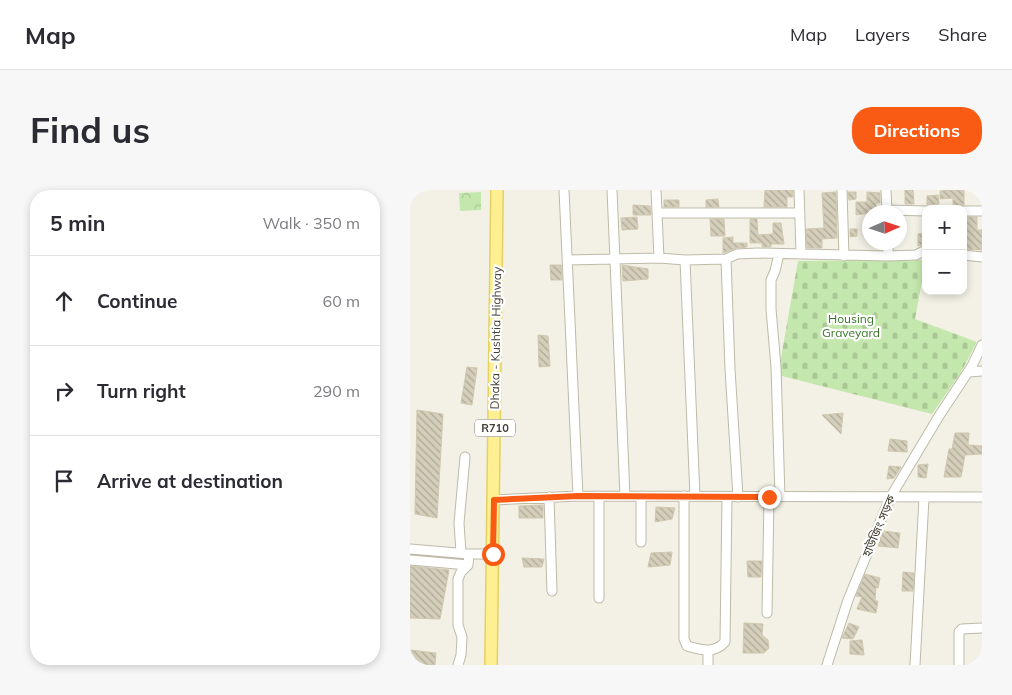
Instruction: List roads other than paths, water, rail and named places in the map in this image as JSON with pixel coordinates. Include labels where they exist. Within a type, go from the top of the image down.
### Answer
[{"type":"main road","name":"Dhaka - Kushtia Highway","points":[[491,665],[497,190]]},
{"type":"street","points":[[564,190],[578,496]]},
{"type":"street","points":[[612,190],[625,496]]},
{"type":"street","points":[[656,190],[659,258]]},
{"type":"street","points":[[800,190],[801,253]]},
{"type":"street","points":[[842,190],[844,256]]},
{"type":"street","points":[[886,190],[887,205]]},
{"type":"street","points":[[907,211],[922,211]]},
{"type":"street","points":[[967,211],[982,211]]},
{"type":"street","points":[[658,213],[800,213]]},
{"type":"street","points":[[888,250],[888,256]]},
{"type":"street","points":[[567,260],[726,259],[737,254],[801,253],[844,256],[888,256],[916,255],[922,252]]},
{"type":"street","points":[[779,254],[771,280],[771,309],[776,367],[780,497]]},
{"type":"street","points":[[967,255],[982,257]]},
{"type":"street","points":[[726,259],[730,369],[738,497]]},
{"type":"street","points":[[684,260],[695,496]]},
{"type":"street","name":"হাউজিং সড়ক","points":[[827,665],[848,600],[890,498],[939,416],[969,372],[982,346]]},
{"type":"street","points":[[969,372],[982,372]]},
{"type":"street","points":[[465,457],[459,523],[468,565]]},
{"type":"street","points":[[494,500],[578,496],[982,497]]},
{"type":"street","points":[[599,496],[599,598]]},
{"type":"street","points":[[641,496],[641,542]]},
{"type":"street","points":[[684,496],[684,639],[687,646],[708,650],[719,648],[725,642],[727,497]]},
{"type":"street","points":[[549,497],[552,590]]},
{"type":"street","points":[[767,613],[769,497]]},
{"type":"street","points":[[915,665],[924,498]]},
{"type":"street","points":[[410,549],[465,554],[493,554]]},
{"type":"street","points":[[410,560],[468,565]]},
{"type":"street","points":[[458,665],[461,655],[462,637],[458,625],[458,579],[461,572],[468,565]]},
{"type":"street","points":[[959,665],[959,632],[962,629],[982,628]]},
{"type":"street","points":[[708,650],[708,665]]},
{"type":"park label","name":"Housing Graveyard","points":[[851,326]]}]
